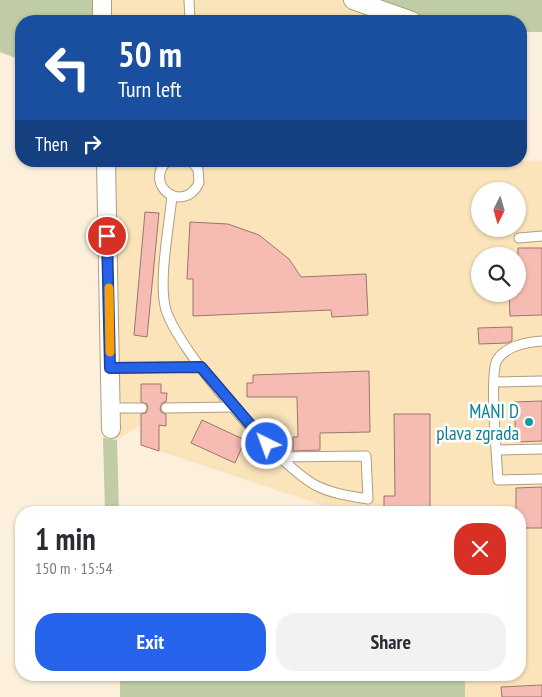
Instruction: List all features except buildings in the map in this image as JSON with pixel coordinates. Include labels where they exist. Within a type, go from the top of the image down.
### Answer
[{"type":"street","points":[[102,0],[102,15]]},
{"type":"street","points":[[353,0],[395,15]]},
{"type":"street","points":[[106,167],[111,428]]},
{"type":"lane","points":[[188,0],[189,15]]},
{"type":"lane","points":[[163,167],[160,171],[162,188],[172,196],[185,197],[196,189],[200,176],[196,167]]},
{"type":"lane","points":[[172,196],[163,287],[165,306],[173,327],[201,367],[233,407],[278,457],[316,486],[338,494],[368,499],[366,456],[278,457]]},
{"type":"lane","points":[[526,237],[542,236]]},
{"type":"lane","points":[[542,341],[522,344],[500,356],[496,362],[494,382],[498,480],[542,478]]},
{"type":"lane","points":[[110,368],[201,367]]},
{"type":"lane","points":[[494,382],[542,381]]},
{"type":"lane","points":[[166,408],[233,407]]},
{"type":"lane","points":[[111,408],[142,408]]},
{"type":"lane","points":[[496,450],[542,448]]},
{"type":"shaded area","points":[[93,0],[377,0],[415,15],[93,15]]},
{"type":"shaded area","points":[[527,161],[542,161],[542,697],[465,697],[465,681],[526,681],[526,506],[324,506],[141,445],[141,425],[117,440],[103,438],[96,167],[527,167]]},
{"type":"green space","points":[[0,0],[93,0],[93,15],[15,15],[15,58],[0,52]]},
{"type":"green space","points":[[377,0],[542,0],[542,32],[527,32],[527,15],[415,15]]},
{"type":"green space","points":[[103,438],[117,440],[119,506],[105,506]]},
{"type":"green space","points":[[120,681],[465,681],[465,697],[120,697]]},
{"type":"slow traffic","points":[[109,288],[110,352]]},
{"type":"place","name":"MANI D plava zgrada","points":[[529,422]]},
{"type":"route","points":[[107,236],[110,368],[201,367],[233,407],[267,444]]}]
